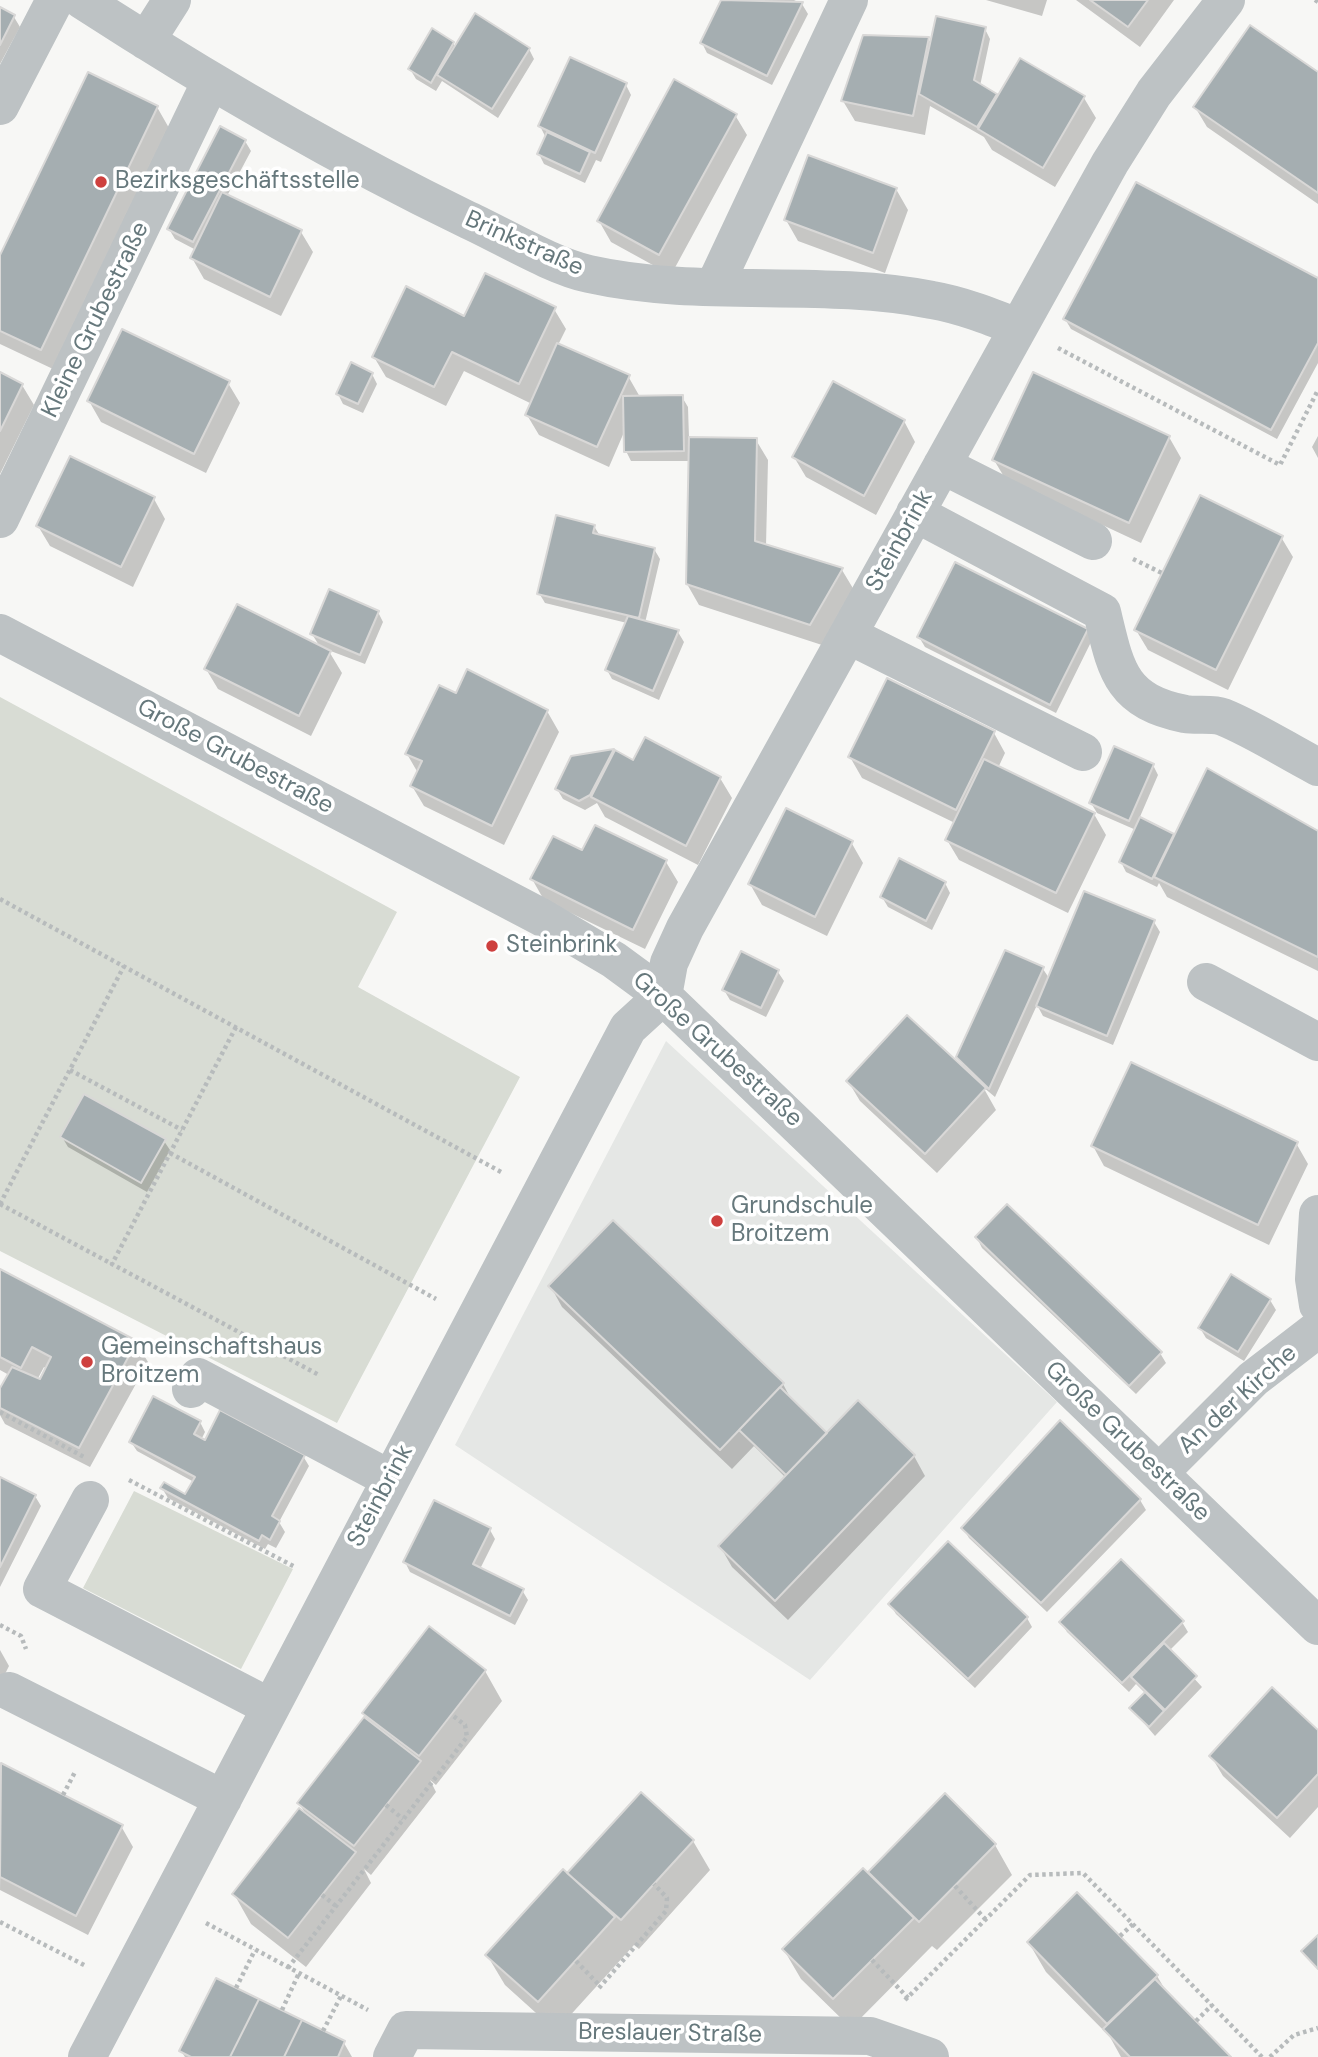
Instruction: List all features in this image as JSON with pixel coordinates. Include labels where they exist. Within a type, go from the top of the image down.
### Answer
[{"type":"street","points":[[0,106],[55,0]]},
{"type":"street","name":"Brinkstraße","points":[[82,0],[210,83],[378,177],[585,273],[643,284],[877,293],[931,299],[975,310],[1017,327]]},
{"type":"street","points":[[146,41],[172,0]]},
{"type":"street","points":[[713,287],[849,0]]},
{"type":"street","name":"Steinbrink","points":[[87,2057],[628,1028],[663,996],[669,963],[685,928],[1017,327],[1154,93],[1226,0]]},
{"type":"street","name":"Kleine Grubestraße","points":[[0,519],[210,83]]},
{"type":"street","points":[[942,465],[1093,541]]},
{"type":"street","points":[[915,513],[1102,612],[1121,677],[1140,699],[1171,711],[1220,716],[1318,766]]},
{"type":"street","name":"Große Grubestraße","points":[[0,633],[541,917],[614,960],[663,996],[1318,1626]]},
{"type":"street","points":[[848,635],[1083,752]]},
{"type":"street","points":[[1206,982],[1318,1042]]},
{"type":"street","points":[[1318,1214],[1314,1279],[1318,1306]]},
{"type":"street","name":"An der Kirche","points":[[1159,1473],[1253,1379],[1318,1329]]},
{"type":"street","points":[[191,1389],[198,1377],[390,1479]]},
{"type":"street","points":[[90,1500],[42,1589],[270,1707]]},
{"type":"street","points":[[9,1691],[223,1798]]},
{"type":"street","name":"Breslauer Straße","points":[[399,2044],[559,2033],[870,2036],[930,2057]]},
{"type":"path","points":[[1017,327],[1280,465],[1318,390]]},
{"type":"path","points":[[0,899],[541,1193]]},
{"type":"path","points":[[124,966],[0,1204],[319,1375]]},
{"type":"path","points":[[112,1264],[236,1027]]},
{"type":"path","points":[[70,1070],[182,1130]]},
{"type":"path","points":[[170,1153],[474,1320]]},
{"type":"path","points":[[0,1412],[96,1463]]},
{"type":"path","points":[[120,1476],[333,1587]]},
{"type":"path","points":[[288,1968],[467,1737],[465,1725],[452,1715]]},
{"type":"path","points":[[386,1805],[403,1819]]},
{"type":"path","points":[[870,2036],[1030,1875],[1083,1873],[1262,2057]]},
{"type":"path","points":[[559,2033],[666,1911],[667,1898],[654,1884]]},
{"type":"path","points":[[955,1886],[986,1920]]},
{"type":"path","points":[[322,1895],[336,1906]]},
{"type":"path","points":[[168,1903],[341,1996],[399,2044]]},
{"type":"path","points":[[0,1922],[125,1986]]},
{"type":"path","points":[[1120,1936],[1133,1924]]},
{"type":"path","points":[[236,1988],[255,1950]]},
{"type":"path","points":[[872,1960],[908,1997]]},
{"type":"path","points":[[576,1961],[600,1986]]},
{"type":"path","points":[[282,2010],[299,1973]]},
{"type":"path","points":[[323,2031],[341,1996]]},
{"type":"path","points":[[1196,2021],[1212,2005]]},
{"type":"path","points":[[1270,2057],[1294,2035],[1318,2028]]},
{"type":"shaded area","points":[[0,697],[397,912],[358,987],[520,1077],[337,1423],[0,1251]]},
{"type":"shaded area","name":"Grundschule Broitzem","points":[[666,1041],[1057,1402],[810,1680],[455,1445]]},
{"type":"shaded area","points":[[134,1491],[293,1569],[241,1669],[83,1588]]},
{"type":"building","points":[[721,0],[803,2],[767,76],[700,43]]},
{"type":"building","points":[[1090,0],[1148,0],[1128,27]]},
{"type":"building","points":[[0,7],[15,15],[0,45]]},
{"type":"building","points":[[475,13],[530,48],[492,109],[437,75]]},
{"type":"building","points":[[936,16],[986,27],[974,80],[997,94],[977,127],[919,94]]},
{"type":"building","points":[[1250,25],[1318,72],[1318,193],[1193,107]]},
{"type":"building","points":[[432,28],[454,42],[431,83],[408,69]]},
{"type":"building","points":[[863,35],[929,37],[913,116],[841,101]]},
{"type":"building","points":[[570,57],[627,83],[595,153],[538,126]]},
{"type":"building","points":[[1020,58],[1085,96],[1043,168],[978,129]]},
{"type":"building","points":[[88,72],[158,106],[41,350],[0,331],[0,255]]},
{"type":"building","points":[[674,79],[737,114],[659,255],[597,221]]},
{"type":"building","points":[[220,126],[246,140],[193,242],[167,229]]},
{"type":"building","points":[[547,132],[590,152],[580,174],[537,154]]},
{"type":"building","points":[[808,155],[897,188],[873,253],[784,220]]},
{"type":"building","points":[[1136,182],[1318,278],[1318,343],[1271,430],[1063,319]]},
{"type":"building","points":[[222,192],[302,230],[270,297],[190,258]]},
{"type":"building","points":[[485,273],[556,307],[519,384],[452,352],[434,387],[372,357],[406,286],[464,316]]},
{"type":"building","points":[[122,329],[230,381],[194,454],[87,401]]},
{"type":"building","points":[[557,343],[630,375],[597,447],[525,415]]},
{"type":"building","points":[[351,362],[373,373],[358,404],[336,394]]},
{"type":"building","points":[[0,372],[23,384],[0,431]]},
{"type":"building","points":[[1033,372],[1170,436],[1129,523],[992,460]]},
{"type":"building","points":[[833,381],[905,420],[864,496],[792,457]]},
{"type":"building","points":[[683,395],[684,451],[624,452],[623,396]]},
{"type":"building","points":[[689,437],[757,438],[755,541],[843,568],[810,625],[686,584]]},
{"type":"building","points":[[70,456],[155,497],[121,567],[36,526]]},
{"type":"building","points":[[1200,495],[1283,536],[1216,670],[1134,630]]},
{"type":"building","points":[[556,515],[595,525],[593,533],[655,548],[639,618],[537,594]]},
{"type":"building","points":[[955,562],[1088,629],[1050,705],[917,637]]},
{"type":"building","points":[[329,589],[379,611],[360,655],[310,634]]},
{"type":"building","points":[[237,604],[331,651],[299,716],[204,669]]},
{"type":"building","points":[[628,616],[679,630],[653,691],[605,670]]},
{"type":"building","points":[[467,669],[548,710],[492,826],[410,786],[422,761],[405,754],[439,685],[456,693]]},
{"type":"building","points":[[887,678],[995,731],[956,810],[848,757]]},
{"type":"building","points":[[645,737],[721,777],[686,846],[591,797],[615,750],[633,760]]},
{"type":"building","points":[[1114,746],[1154,764],[1129,821],[1089,803]]},
{"type":"building","points":[[614,749],[590,795],[579,801],[555,789],[571,756]]},
{"type":"building","points":[[984,759],[1095,813],[1056,893],[945,840]]},
{"type":"building","points":[[1207,768],[1318,831],[1318,957],[1154,877]]},
{"type":"building","points":[[786,808],[853,841],[815,917],[748,884]]},
{"type":"building","points":[[1140,817],[1174,834],[1152,879],[1119,862]]},
{"type":"building","points":[[595,825],[667,860],[633,930],[530,879],[553,836],[582,850]]},
{"type":"building","points":[[899,858],[946,882],[926,921],[880,897]]},
{"type":"building","points":[[1084,891],[1155,920],[1107,1036],[1036,1006]]},
{"type":"building","points":[[1005,950],[1044,967],[989,1089],[956,1057]]},
{"type":"building","points":[[741,951],[779,970],[761,1008],[722,990]]},
{"type":"building","points":[[907,1015],[986,1088],[925,1154],[846,1081]]},
{"type":"building","points":[[1131,1062],[1298,1142],[1258,1225],[1091,1146]]},
{"type":"building","points":[[84,1094],[166,1139],[141,1183],[60,1137]]},
{"type":"building","points":[[1007,1204],[1162,1352],[1129,1386],[975,1237]]},
{"type":"building","points":[[613,1220],[784,1383],[720,1450],[548,1286]]},
{"type":"building","name":"Gemeinschaftshaus Broitzem","points":[[0,1269],[137,1341],[79,1448],[0,1408],[0,1388],[12,1367],[40,1379],[51,1357],[32,1347],[21,1368],[0,1357]]},
{"type":"building","points":[[1231,1274],[1271,1299],[1238,1352],[1198,1328]]},
{"type":"building","points":[[780,1387],[827,1433],[786,1475],[739,1430]]},
{"type":"building","points":[[153,1396],[201,1421],[194,1434],[205,1440],[220,1410],[305,1455],[272,1516],[280,1521],[270,1540],[262,1535],[259,1541],[160,1488],[164,1482],[185,1494],[195,1477],[129,1442]]},
{"type":"building","points":[[858,1400],[915,1455],[775,1601],[718,1546]]},
{"type":"building","points":[[1060,1420],[1141,1499],[1041,1603],[961,1528]]},
{"type":"building","points":[[0,1477],[36,1495],[0,1567]]},
{"type":"building","points":[[434,1500],[491,1528],[473,1564],[524,1589],[510,1616],[403,1562]]},
{"type":"building","points":[[948,1541],[1028,1617],[968,1679],[888,1604]]},
{"type":"building","points":[[1121,1559],[1184,1621],[1122,1683],[1059,1622]]},
{"type":"building","points":[[429,1626],[486,1670],[419,1756],[362,1713]]},
{"type":"building","points":[[1164,1643],[1197,1676],[1165,1710],[1131,1677]]},
{"type":"building","points":[[1272,1687],[1318,1730],[1318,1774],[1277,1818],[1209,1756]]},
{"type":"building","points":[[1145,1692],[1164,1711],[1149,1727],[1129,1708]]},
{"type":"building","points":[[364,1717],[421,1761],[354,1846],[297,1803]]},
{"type":"building","points":[[1,1763],[123,1825],[76,1916],[0,1877]]},
{"type":"building","points":[[641,1792],[694,1840],[621,1920],[567,1873]]},
{"type":"building","points":[[945,1793],[996,1844],[919,1922],[868,1872]]},
{"type":"building","points":[[299,1808],[356,1852],[288,1938],[232,1894]]},
{"type":"building","points":[[863,1868],[914,1918],[833,1999],[782,1949]]},
{"type":"building","points":[[563,1869],[615,1917],[538,2002],[485,1955]]},
{"type":"building","points":[[1077,1892],[1158,1975],[1107,2024],[1027,1942]]},
{"type":"building","points":[[1318,1935],[1318,1969],[1301,1951]]},
{"type":"building","points":[[216,1978],[259,1999],[230,2057],[191,2057],[179,2051]]},
{"type":"building","points":[[1155,1979],[1231,2057],[1130,2057],[1103,2029]]},
{"type":"building","points":[[259,1999],[302,2020],[284,2057],[230,2057]]},
{"type":"building","points":[[302,2020],[345,2041],[338,2057],[284,2057]]},
{"type":"place","name":"Bezirksgeschäftsstelle","points":[[101,182]]},
{"type":"place","name":"Steinbrink","points":[[492,946]]},
{"type":"place","name":"Grundschule Broitzem","points":[[717,1221]]},
{"type":"place","name":"Gemeinschaftshaus Broitzem","points":[[87,1362]]}]
